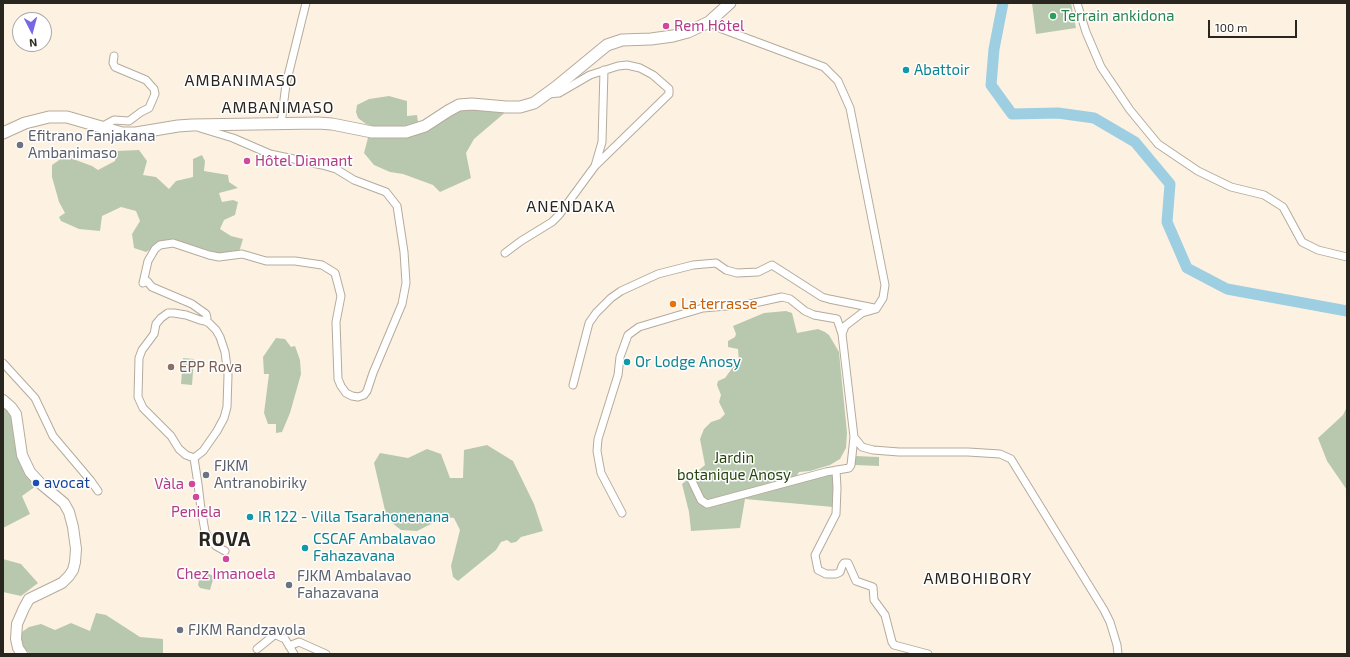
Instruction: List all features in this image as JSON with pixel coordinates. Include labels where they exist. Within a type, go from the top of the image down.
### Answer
[{"type":"main road","points":[[3,133],[25,123],[49,116],[67,117],[122,133],[136,134],[178,126],[192,125],[281,124],[332,124],[372,132],[406,132],[425,126],[459,105],[472,104],[520,107],[534,103],[548,94],[607,45],[622,40],[651,39],[673,36],[697,28],[709,22],[730,3]]},
{"type":"street","points":[[281,124],[286,84],[306,3]]},
{"type":"street","points":[[1077,3],[1086,32],[1101,67],[1130,110],[1158,144],[1198,171],[1231,187],[1264,195],[1283,207],[1302,242],[1318,250],[1347,257]]},
{"type":"street","points":[[709,22],[722,29],[824,67],[838,82],[850,108],[885,285],[883,298],[876,309],[862,313],[845,326],[842,334]]},
{"type":"street","points":[[101,127],[114,120],[129,121],[141,112],[150,108],[155,94],[154,89],[146,80],[115,67],[113,63],[114,56]]},
{"type":"street","points":[[505,253],[521,240],[552,222],[559,215],[595,166],[670,94],[669,89],[664,84],[640,68],[618,66],[590,75],[559,93],[548,94]]},
{"type":"street","points":[[595,166],[602,142],[604,70]]},
{"type":"street","points":[[192,125],[233,138],[270,154],[322,164],[336,169],[354,180],[386,192],[397,206],[406,278],[402,304],[364,395],[352,396],[346,393],[338,379],[336,322],[341,296],[335,273],[322,265],[295,261],[266,261],[242,254],[219,257],[208,255],[173,243],[160,244],[155,249],[148,262],[143,283],[147,281],[152,286],[192,304],[206,314],[207,318],[205,320]]},
{"type":"street","points":[[573,385],[589,323],[596,313],[611,298],[621,291],[658,274],[693,265],[716,263],[726,270],[737,273],[758,272],[772,265],[829,300],[876,309]]},
{"type":"street","points":[[622,513],[601,473],[597,451],[598,439],[618,375],[620,357],[628,335],[639,327],[703,308],[750,304],[782,297],[790,299],[805,311],[814,315],[837,319],[842,334],[854,437],[852,465],[849,468],[836,470],[707,504],[701,500],[690,477]]},
{"type":"street","points":[[168,313],[186,315],[200,320],[205,320],[216,330],[225,352],[228,375],[227,407],[224,418],[203,451],[194,458],[186,455],[179,449],[171,436],[143,408],[138,397],[139,358],[142,350],[154,334],[156,324],[168,313]]},
{"type":"street","points":[[3,363],[35,398],[53,436],[91,481],[98,492]]},
{"type":"street","points":[[3,400],[16,414],[22,455],[30,472],[41,484],[64,503],[70,512],[76,549],[73,570],[69,576],[62,583],[29,599],[24,608],[17,624],[16,639],[18,648],[22,654]]},
{"type":"street","points":[[854,437],[862,446],[873,450],[1000,454],[1011,459],[1104,610],[1110,622],[1117,645],[1118,654]]},
{"type":"street","points":[[194,458],[205,531],[208,537],[225,551]]},
{"type":"street","points":[[836,470],[836,514],[815,555],[818,570],[826,574],[836,574],[840,572],[844,563],[848,563],[856,581],[873,587],[874,600],[885,615],[894,645],[928,654]]},
{"type":"street","points":[[257,649],[273,636],[279,636],[285,639],[294,654]]},
{"type":"street","points":[[289,646],[299,642],[326,654]]},
{"type":"green space","name":"Terrain ankidona","points":[[1032,3],[1071,3],[1076,28],[1036,34]]},
{"type":"green space","points":[[389,96],[407,101],[407,116],[417,115],[418,122],[399,127],[379,128],[366,124],[358,118],[356,112],[357,105],[369,99]]},
{"type":"green space","points":[[464,105],[508,110],[474,139],[466,153],[471,178],[440,192],[433,185],[403,174],[390,172],[374,165],[364,153],[369,134],[400,135]]},
{"type":"green space","points":[[139,150],[147,161],[143,175],[156,177],[169,189],[176,181],[193,177],[193,159],[202,155],[205,161],[204,171],[228,175],[229,182],[238,188],[219,193],[222,202],[233,200],[238,202],[235,215],[224,220],[220,229],[231,236],[243,239],[239,252],[221,254],[171,239],[162,242],[146,252],[134,248],[132,234],[140,221],[136,211],[121,207],[102,216],[100,231],[79,229],[61,221],[59,217],[65,213],[59,202],[52,177],[52,165],[65,156],[92,166],[98,170],[115,161],[116,151]]},
{"type":"green space","name":"Jardin botanique Anosy","points":[[786,311],[792,313],[797,333],[818,329],[825,332],[829,335],[839,352],[847,433],[846,448],[840,459],[830,465],[810,471],[799,472],[794,481],[835,472],[833,507],[745,499],[740,528],[691,531],[689,512],[682,484],[705,465],[700,439],[704,429],[711,422],[720,419],[725,414],[719,402],[721,395],[717,385],[718,381],[725,378],[733,367],[739,362],[738,349],[728,347],[728,341],[735,337],[736,334],[733,326],[764,313]]},
{"type":"green space","points":[[276,338],[285,339],[291,347],[295,346],[300,360],[301,374],[290,413],[282,432],[276,433],[276,424],[268,424],[264,413],[269,374],[264,374],[263,357]]},
{"type":"green space","points":[[183,358],[194,359],[192,385],[181,384]]},
{"type":"green space","points":[[3,401],[12,409],[26,472],[36,486],[22,496],[30,514],[3,528]]},
{"type":"green space","points":[[1347,407],[1347,490],[1327,461],[1318,438],[1343,415]]},
{"type":"green space","points":[[487,445],[513,461],[534,504],[543,531],[521,537],[516,542],[511,543],[507,540],[501,542],[496,550],[458,581],[453,577],[451,566],[460,530],[454,518],[445,517],[417,531],[401,530],[387,519],[374,463],[380,453],[408,458],[427,449],[441,454],[450,478],[463,478],[464,450]]},
{"type":"green space","points":[[855,456],[879,457],[879,466],[855,465]]},
{"type":"green space","points":[[3,559],[21,564],[38,583],[21,596],[3,592]]},
{"type":"green space","points":[[209,574],[214,576],[210,590],[200,588],[198,585],[200,575]]},
{"type":"green space","points":[[96,613],[106,615],[140,637],[163,639],[163,654],[30,654],[22,646],[19,634],[29,627],[41,624],[55,630],[71,623],[90,631]]},
{"type":"waterway","points":[[1003,3],[994,49],[991,85],[1012,114],[1058,113],[1094,118],[1135,142],[1170,184],[1167,222],[1187,268],[1227,289],[1347,311]]},
{"type":"place","name":"Terrain ankidona","points":[[1053,16]]},
{"type":"place","name":"Rem Hôtel","points":[[666,26]]},
{"type":"place","name":"Abattoir","points":[[906,70]]},
{"type":"place","name":"Efitrano Fanjakana Ambanimaso","points":[[20,145]]},
{"type":"place","name":"Hôtel Diamant","points":[[247,161]]},
{"type":"place","name":"La terrasse","points":[[673,304]]},
{"type":"place","name":"Or Lodge Anosy","points":[[627,362]]},
{"type":"place","name":"EPP Rova","points":[[171,367]]},
{"type":"place","name":"FJKM Antranobiriky","points":[[206,475]]},
{"type":"place","name":"avocat","points":[[36,483]]},
{"type":"place","name":"Vàla","points":[[192,484]]},
{"type":"place","name":"Peniela","points":[[196,497]]},
{"type":"place","name":"IR 122 - Villa Tsarahonenana","points":[[250,517]]},
{"type":"place","name":"CSCAF Ambalavao Fahazavana","points":[[305,548]]},
{"type":"place","name":"Chez Imanoela","points":[[226,559]]},
{"type":"place","name":"FJKM Ambalavao Fahazavana","points":[[289,585]]},
{"type":"place","name":"FJKM Randzavola","points":[[180,630]]},
{"type":"district","name":"AMBANIMASO","points":[[241,81]]},
{"type":"district","name":"AMBANIMASO","points":[[278,108]]},
{"type":"district","name":"ANENDAKA","points":[[571,207]]},
{"type":"district","name":"ROVA","points":[[225,540]]},
{"type":"district","name":"AMBOHIBORY","points":[[978,579]]}]
